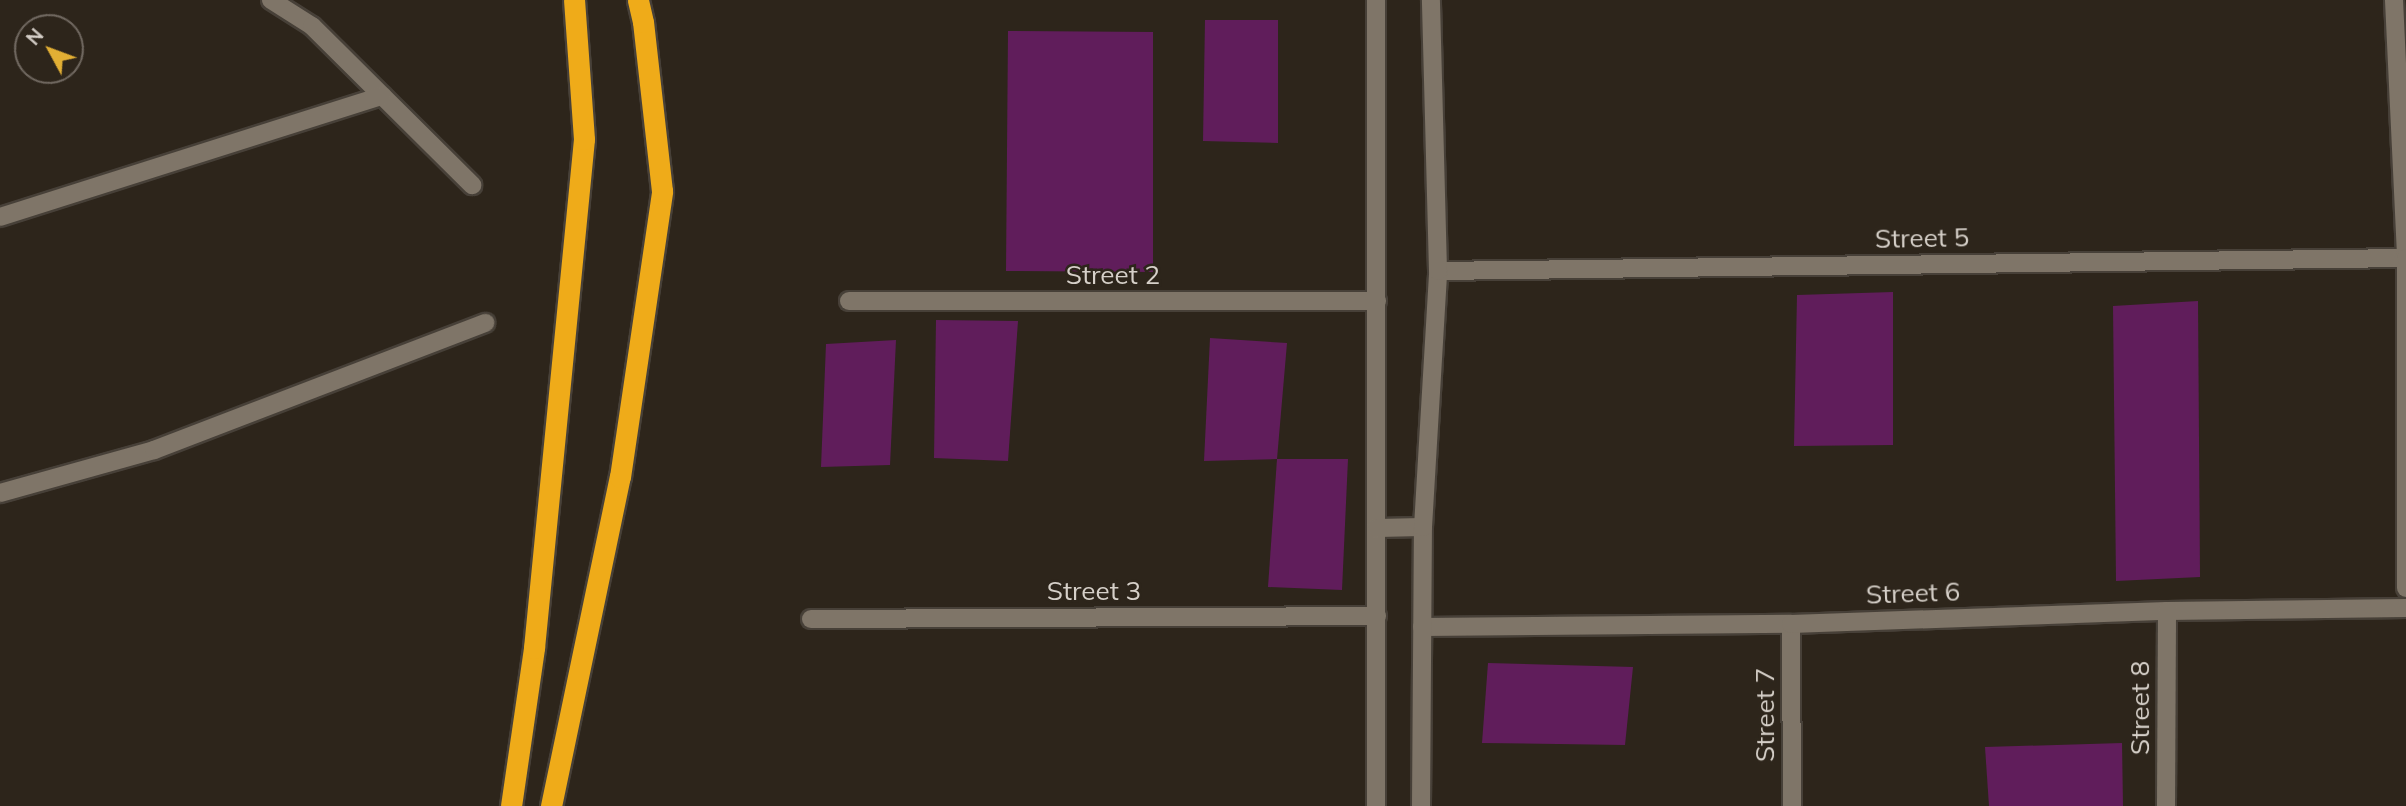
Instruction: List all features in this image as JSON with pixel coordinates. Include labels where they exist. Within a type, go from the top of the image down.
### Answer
[{"type":"highway","points":[[510,806],[534,648],[584,139],[574,0]]},
{"type":"highway","points":[[551,806],[620,477],[662,191],[643,22],[638,0]]},
{"type":"street","points":[[271,0],[312,26],[472,185]]},
{"type":"street","points":[[1376,0],[1376,806]]},
{"type":"street","points":[[1421,806],[1423,527],[1438,271],[1431,0]]},
{"type":"street","points":[[2394,0],[2406,258],[2406,587]]},
{"type":"street","points":[[0,217],[382,96]]},
{"type":"street","name":"Street 5","points":[[1438,271],[2406,258]]},
{"type":"street","name":"Street 2","points":[[849,301],[1377,301]]},
{"type":"street","points":[[0,493],[154,450],[485,323]]},
{"type":"street","points":[[1377,528],[1423,527]]},
{"type":"street","name":"Street 6","points":[[1422,627],[1791,624],[2167,611],[2406,608]]},
{"type":"street","name":"Street 8","points":[[2166,806],[2167,611]]},
{"type":"street","name":"Street 3","points":[[811,619],[1377,616]]},
{"type":"street","name":"Street 7","points":[[1791,624],[1792,806]]},
{"type":"building","points":[[1205,20],[1278,20],[1278,143],[1203,141]]},
{"type":"building","points":[[1008,31],[1153,32],[1153,272],[1006,271]]},
{"type":"building","points":[[1893,292],[1893,445],[1794,446],[1797,295]]},
{"type":"building","points":[[2198,301],[2200,577],[2116,581],[2113,306]]},
{"type":"building","points":[[936,320],[1018,321],[1008,461],[934,458]]},
{"type":"building","points":[[1210,338],[1287,343],[1277,459],[1204,461]]},
{"type":"building","points":[[896,340],[890,465],[821,467],[826,344]]},
{"type":"building","points":[[1277,459],[1348,459],[1342,590],[1268,587]]},
{"type":"building","points":[[1488,663],[1633,667],[1625,745],[1482,743]]},
{"type":"building","points":[[2122,743],[2123,806],[1989,806],[1985,747]]}]
